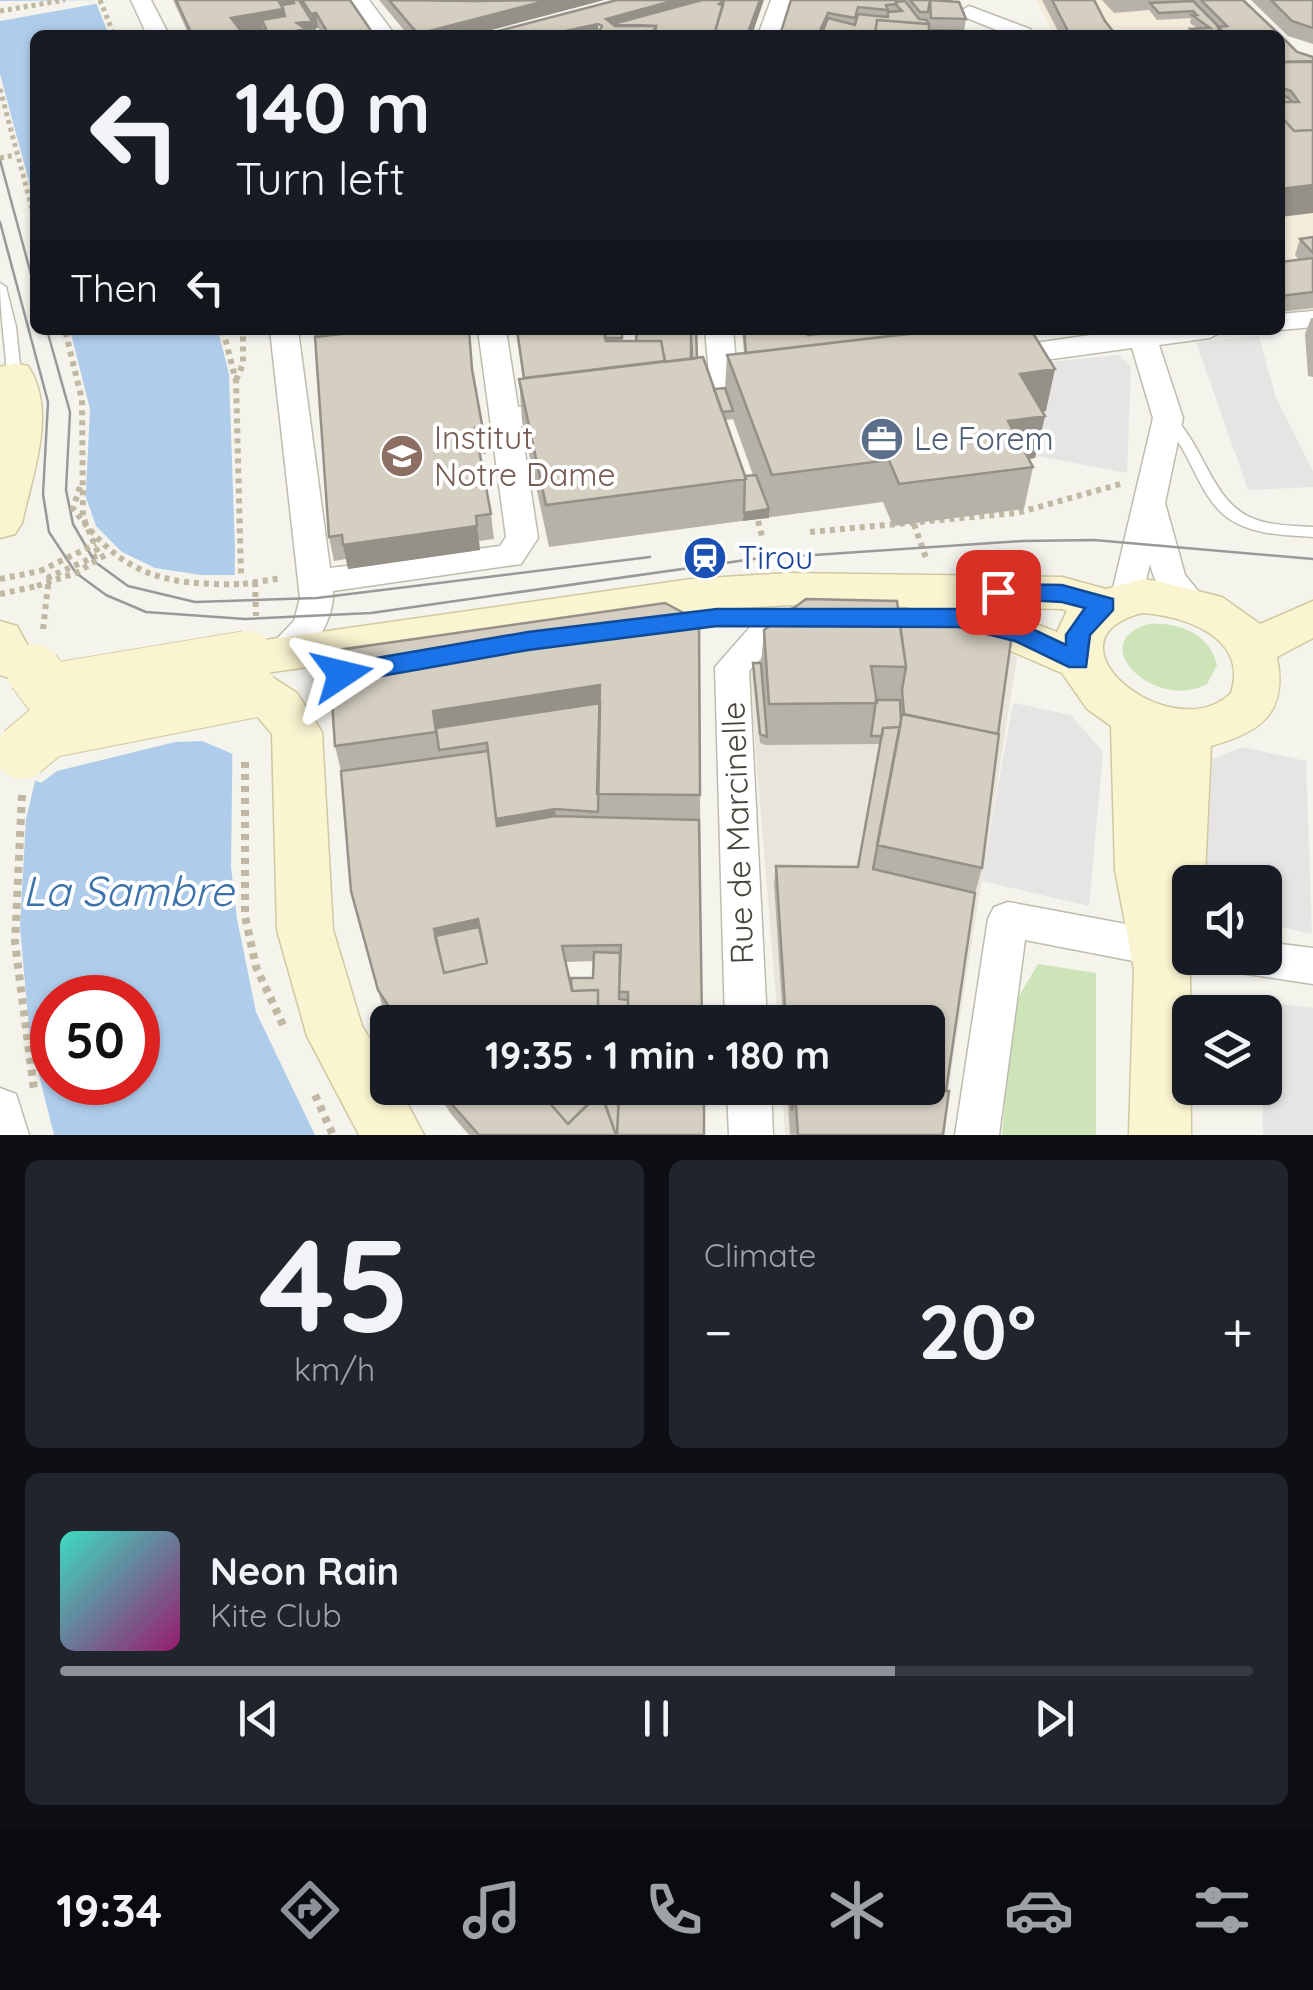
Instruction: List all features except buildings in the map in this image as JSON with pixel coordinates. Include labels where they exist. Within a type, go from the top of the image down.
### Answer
[{"type":"main road","points":[[0,523],[23,426],[5,364]]},
{"type":"main road","points":[[23,699],[717,617],[959,618],[1022,634],[1078,660],[1103,698],[1136,718],[1187,730],[1222,725],[1251,705],[1258,691],[1251,649],[1232,626],[1191,603],[1164,597],[1117,601],[1062,594],[788,589],[710,593],[258,670]]},
{"type":"main road","points":[[1078,660],[1078,635],[1088,618],[1117,601]]},
{"type":"main road","points":[[1251,649],[1280,638],[1313,618]]},
{"type":"main road","points":[[258,670],[297,732],[304,930],[336,1036],[394,1135]]},
{"type":"main road","points":[[1136,718],[1142,870],[1172,945]]},
{"type":"main road","points":[[1179,865],[1187,730]]},
{"type":"main road","points":[[1160,1135],[1173,975]]},
{"type":"street","points":[[141,0],[156,30]]},
{"type":"street","points":[[359,0],[380,30]]},
{"type":"street","points":[[771,30],[781,0]]},
{"type":"street","points":[[1008,0],[1021,30]]},
{"type":"street","points":[[966,6],[1015,30]]},
{"type":"street","points":[[966,6],[974,30]]},
{"type":"street","points":[[1285,321],[1313,318]]},
{"type":"street","points":[[258,670],[303,635],[315,615],[285,335]]},
{"type":"street","points":[[313,582],[510,556],[522,538],[493,335]]},
{"type":"street","points":[[719,335],[715,397],[762,391]]},
{"type":"street","points":[[971,361],[1090,337],[1123,335]]},
{"type":"street","points":[[1117,601],[1152,494],[1168,418],[1140,335]]},
{"type":"street","points":[[506,418],[591,410]]},
{"type":"street","points":[[1152,494],[1170,579],[1191,603]]},
{"type":"street","name":"Rue de Marcinelle","points":[[745,1005],[732,667],[763,636],[798,618]]},
{"type":"street","points":[[977,1135],[1008,919],[1172,952]]},
{"type":"street","points":[[1282,963],[1313,966]]},
{"type":"street","points":[[7,1135],[18,1103]]},
{"type":"street","points":[[750,1105],[751,1135]]},
{"type":"lane","points":[[0,286],[10,327],[5,364]]},
{"type":"lane","points":[[1168,418],[1184,438],[1215,501],[1234,517],[1254,525],[1313,532]]},
{"type":"path","points":[[0,11],[65,0]]},
{"type":"path","points":[[100,0],[112,30]]},
{"type":"path","points":[[0,90],[30,201]]},
{"type":"path","points":[[5,158],[16,155]]},
{"type":"path","points":[[18,1103],[19,1020],[12,906],[23,699],[50,577],[99,555],[87,537],[76,487],[83,448],[82,398],[65,335]]},
{"type":"path","points":[[80,486],[73,508],[107,554],[138,571],[195,586],[242,579],[236,381],[225,335]]},
{"type":"path","points":[[236,381],[243,364],[243,335]]},
{"type":"path","points":[[810,532],[1017,514],[1123,483],[1152,494]]},
{"type":"path","points":[[758,521],[762,536]]},
{"type":"path","points":[[0,579],[66,562],[96,544]]},
{"type":"path","points":[[0,594],[76,573],[107,554]]},
{"type":"path","points":[[245,762],[242,869],[256,967]]},
{"type":"shaded area","points":[[1036,0],[1228,0],[1259,30],[1051,30]]},
{"type":"shaded area","points":[[1285,54],[1313,71],[1313,310],[1285,313]]},
{"type":"shaded area","points":[[1259,336],[1276,398],[1313,471],[1313,487],[1248,490],[1196,342]]},
{"type":"shaded area","points":[[1119,355],[1131,367],[1127,473],[1037,456],[1050,362]]},
{"type":"shaded area","points":[[794,631],[988,637],[1017,658],[941,1135],[785,1135],[783,1105],[945,1105],[945,1005],[777,1005],[749,670]]},
{"type":"shaded area","points":[[1013,703],[1071,715],[1103,752],[1089,906],[981,881]]},
{"type":"shaded area","points":[[1243,747],[1306,761],[1312,934],[1282,928],[1282,865],[1201,865],[1206,762]]},
{"type":"shaded area","points":[[1282,1004],[1313,1008],[1313,1135],[1263,1135],[1263,1105],[1282,1105]]},
{"type":"green space","points":[[1149,624],[1182,628],[1208,645],[1217,665],[1207,684],[1187,690],[1167,689],[1134,671],[1125,658],[1123,645],[1130,633]]},
{"type":"green space","points":[[1038,964],[1096,973],[1096,1135],[1002,1135],[1013,1006]]},
{"type":"water","points":[[0,0],[95,0],[107,30],[30,30],[30,185],[0,74]]},
{"type":"water","name":"La Sambre","points":[[71,335],[219,335],[229,374],[235,548],[231,867],[237,919],[256,1012],[315,1135],[54,1135],[46,1105],[160,1105],[160,975],[30,975],[30,1039],[20,927],[26,819],[47,731],[63,576],[86,491],[90,409]]},
{"type":"pier","points":[[0,1],[101,3],[0,21]]},
{"type":"pier","points":[[82,486],[96,526],[122,552],[155,568],[201,575],[240,575],[240,757],[202,741],[175,742],[57,771],[41,783],[30,778],[42,731],[58,575]]},
{"type":"tram line","points":[[0,160],[30,271]]},
{"type":"tram line","points":[[0,222],[30,334]]},
{"type":"tram line","points":[[30,335],[48,402],[43,494],[49,532],[76,573],[106,595],[146,612],[245,619],[371,613],[753,559],[1023,541],[1094,540],[1313,559]]},
{"type":"tram line","points":[[48,335],[70,412],[66,490],[73,524],[95,562],[128,586],[195,602],[317,598],[650,557]]},
{"type":"place","name":"Le Forem","points":[[882,439]]},
{"type":"place","name":"Institut Notre Dame","points":[[402,456]]},
{"type":"place","name":"Tirou","points":[[705,558]]},
{"type":"route","points":[[342,674],[528,641],[717,617],[959,618],[1022,634],[1078,660],[1078,635],[1088,618],[1105,604],[1062,594],[998,592]]}]
